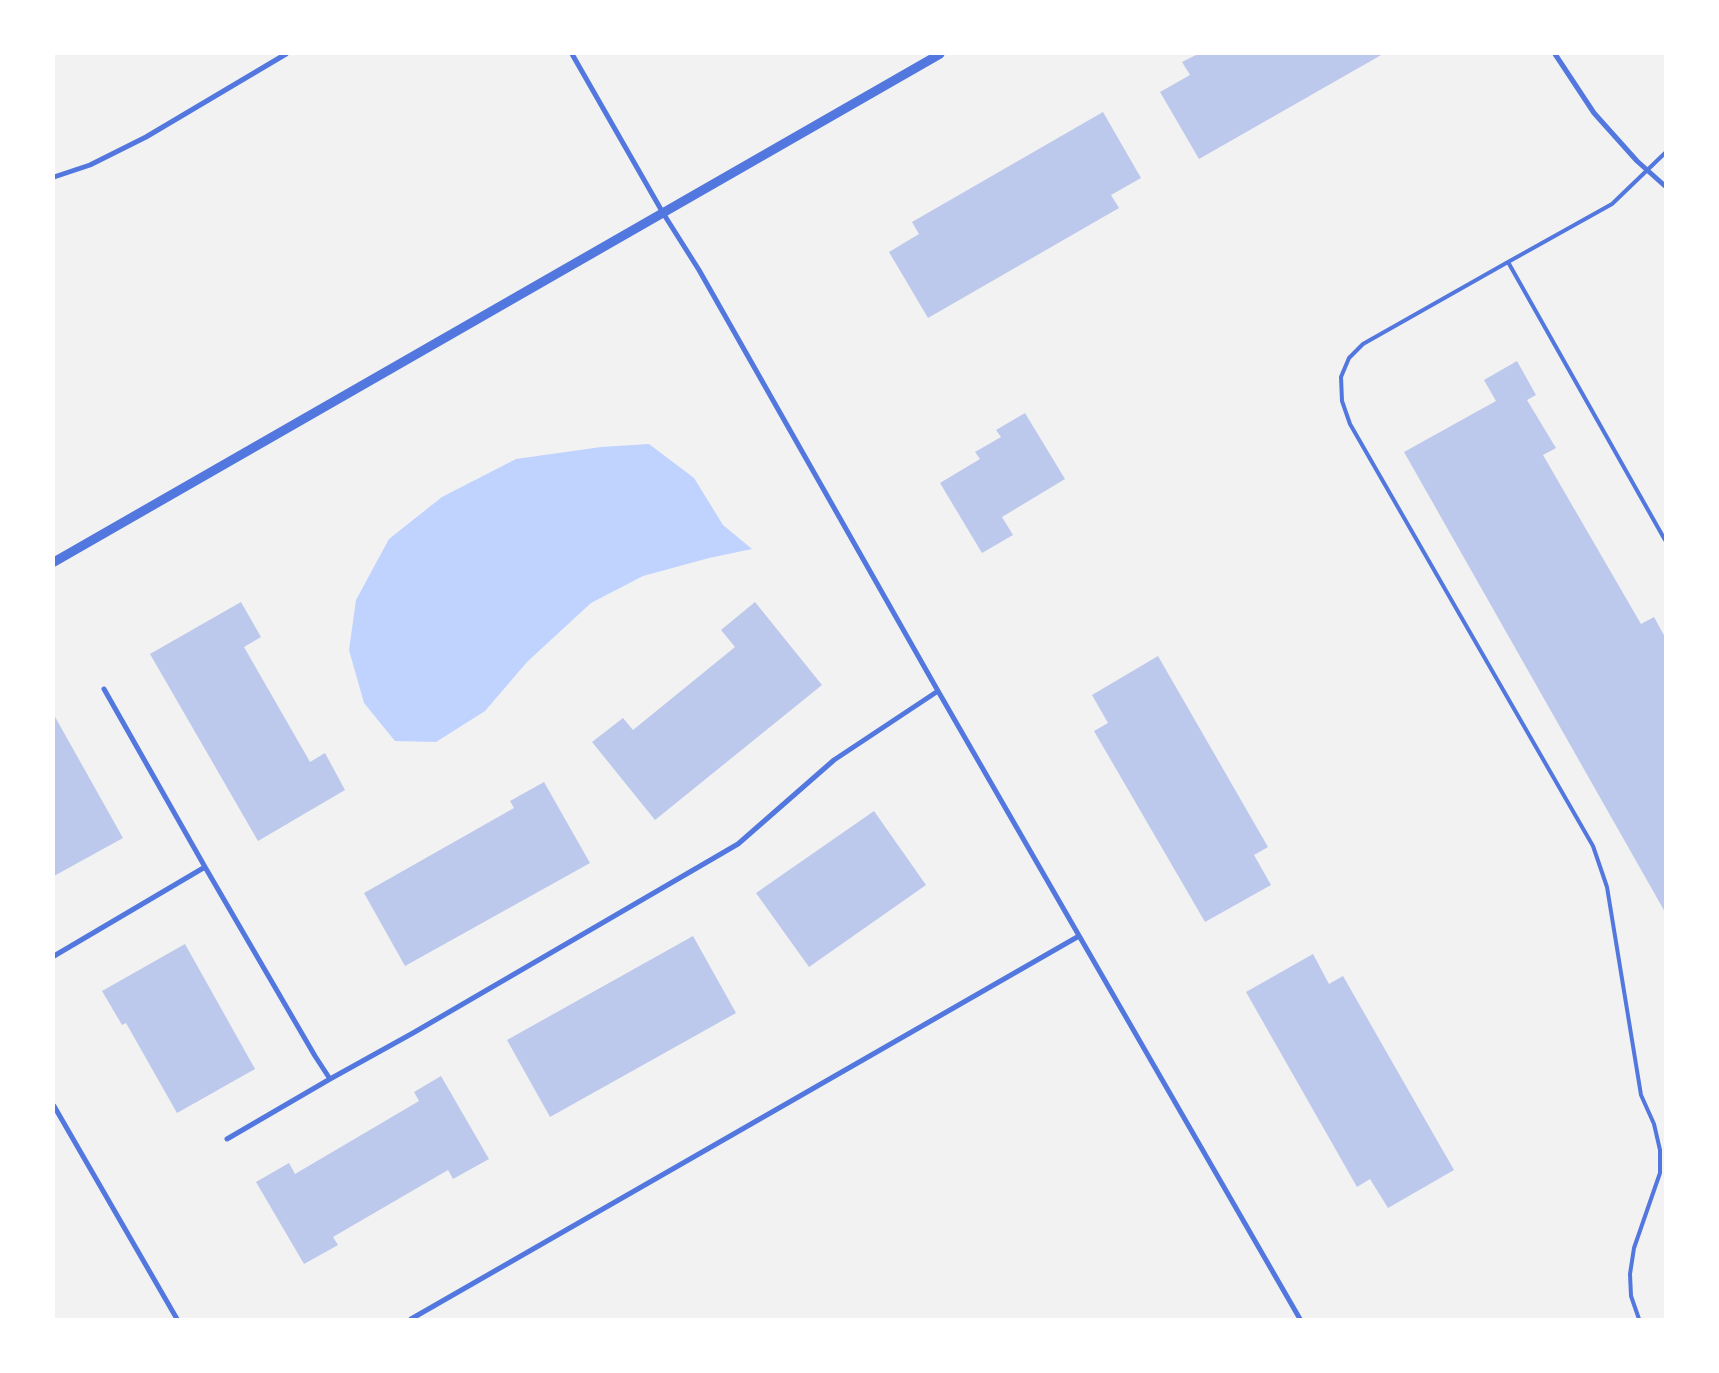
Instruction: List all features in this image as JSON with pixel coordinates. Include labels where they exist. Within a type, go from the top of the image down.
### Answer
[{"type":"street","points":[[54,177],[90,165],[146,137],[286,54]]},
{"type":"street","points":[[572,54],[663,213],[699,270],[1078,936],[1300,1319]]},
{"type":"street","points":[[54,562],[940,54]]},
{"type":"street","points":[[1555,54],[1594,112],[1647,171],[1665,186]]},
{"type":"street","points":[[104,690],[205,867],[330,1079]]},
{"type":"street","points":[[227,1139],[738,844],[834,760],[938,691]]},
{"type":"street","points":[[54,956],[205,867]]},
{"type":"street","points":[[411,1319],[1078,936]]},
{"type":"street","points":[[54,1106],[177,1319]]},
{"type":"lane","points":[[1639,1319],[1631,1296],[1630,1274],[1634,1248],[1660,1173],[1660,1150],[1654,1124],[1641,1095],[1607,887],[1592,846],[1350,424],[1342,401],[1341,377],[1349,358],[1363,344],[1612,204],[1665,153]]},
{"type":"lane","points":[[1508,262],[1665,540]]},
{"type":"water","points":[[649,444],[694,478],[723,525],[752,549],[709,558],[643,576],[591,603],[527,662],[485,711],[436,742],[395,741],[364,703],[349,650],[356,600],[389,539],[442,497],[516,459],[601,447]]},
{"type":"building","points":[[1198,54],[1383,54],[1199,159],[1160,92],[1190,75],[1182,62]]},
{"type":"building","points":[[1103,112],[1141,178],[1111,195],[1119,208],[928,318],[889,252],[919,234],[912,222]]},
{"type":"building","points":[[1517,361],[1536,395],[1527,400],[1556,448],[1543,455],[1641,624],[1654,617],[1665,637],[1665,912],[1404,452],[1496,401],[1484,380]]},
{"type":"building","points":[[1025,413],[1065,479],[1002,517],[1013,535],[982,553],[940,483],[980,459],[975,452],[1001,437],[996,430]]},
{"type":"building","points":[[241,602],[261,637],[244,647],[310,762],[325,753],[345,790],[258,841],[150,654]]},
{"type":"building","points":[[755,602],[822,685],[655,820],[592,742],[623,718],[633,730],[735,647],[721,630]]},
{"type":"building","points":[[1158,656],[1268,847],[1254,855],[1271,885],[1205,922],[1094,731],[1108,723],[1092,695]]},
{"type":"building","points":[[54,715],[123,838],[54,876]]},
{"type":"building","points":[[544,782],[590,863],[405,966],[364,893],[514,808],[510,801]]},
{"type":"building","points":[[874,811],[926,885],[809,967],[756,893]]},
{"type":"building","points":[[693,936],[736,1013],[550,1117],[507,1040]]},
{"type":"building","points":[[185,944],[255,1069],[177,1113],[126,1023],[122,1025],[102,991]]},
{"type":"building","points":[[1313,954],[1329,984],[1343,976],[1454,1170],[1388,1208],[1370,1179],[1357,1187],[1246,992]]},
{"type":"building","points":[[441,1076],[489,1159],[453,1179],[448,1170],[333,1237],[338,1245],[304,1264],[256,1182],[289,1163],[295,1174],[419,1101],[414,1092]]}]
